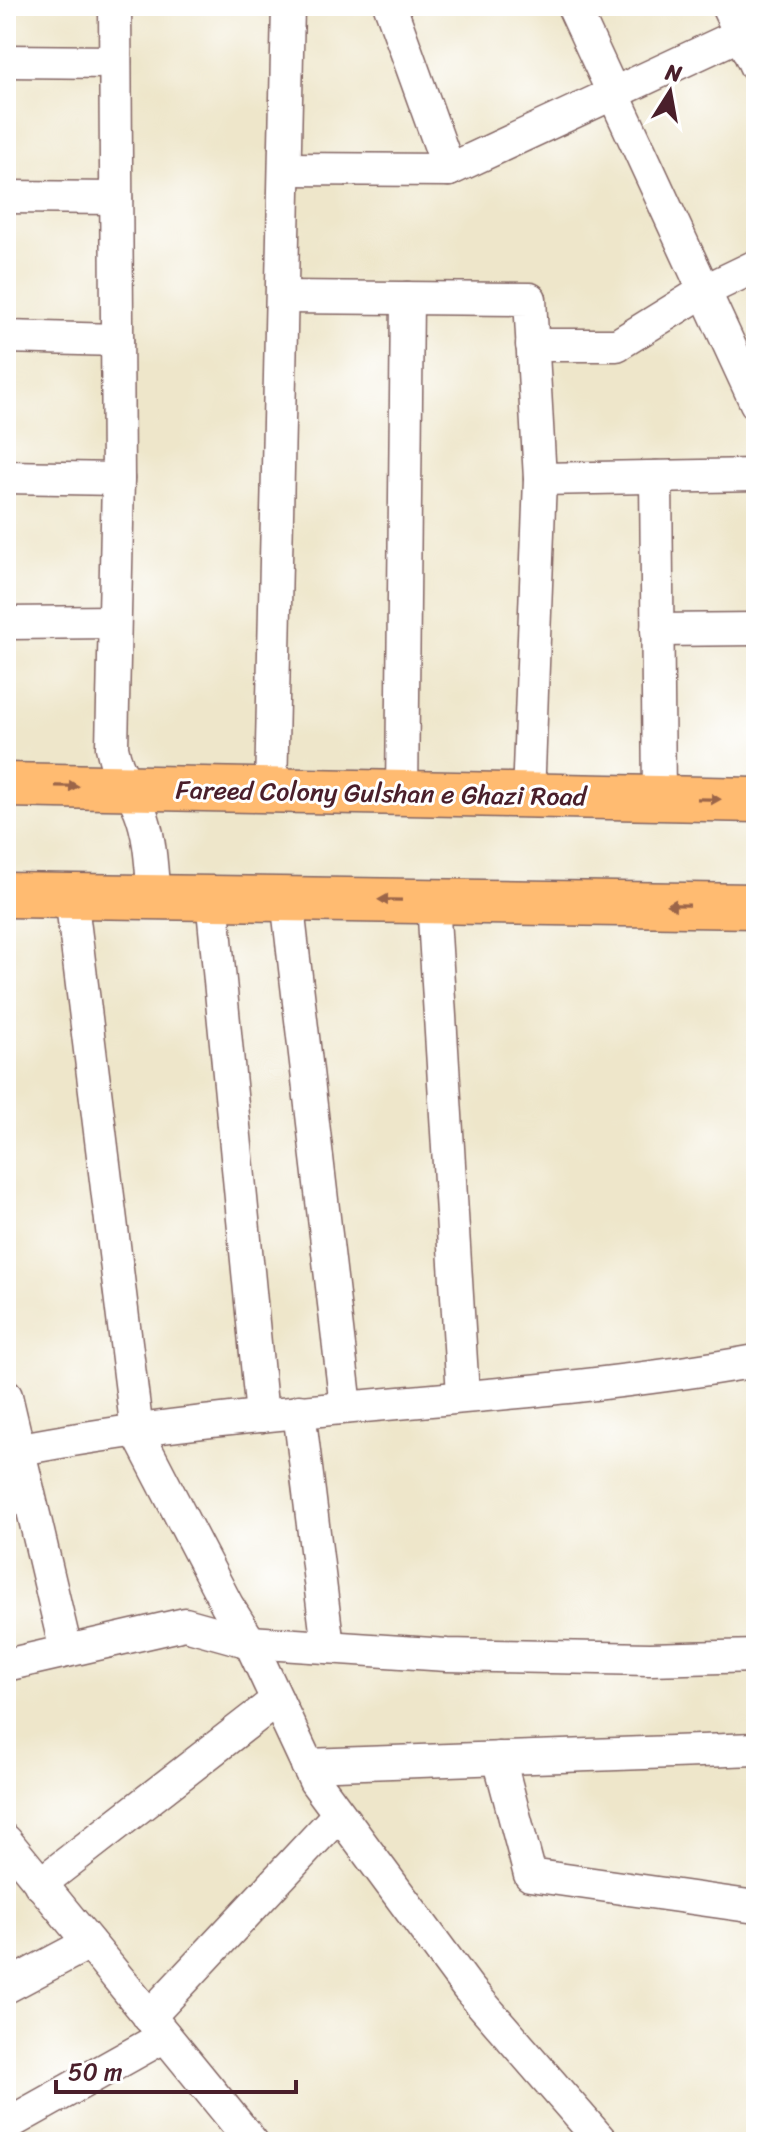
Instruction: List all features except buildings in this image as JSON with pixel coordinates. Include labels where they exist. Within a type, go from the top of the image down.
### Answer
[{"type":"main road","name":"Fareed Colony Gulshan e Ghazi Road","points":[[6,785],[402,796],[756,800]]},
{"type":"main road","points":[[6,895],[756,906]]},
{"type":"street","points":[[115,6],[118,479],[112,747],[116,771],[127,787],[147,832],[154,897]]},
{"type":"street","points":[[271,792],[288,6]]},
{"type":"street","points":[[390,6],[449,170]]},
{"type":"street","points":[[573,6],[756,403]]},
{"type":"street","points":[[285,169],[449,170],[614,95],[741,22],[756,67]]},
{"type":"street","points":[[6,61],[115,62]]},
{"type":"street","points":[[6,197],[116,198]]},
{"type":"street","points":[[532,345],[617,345],[704,291],[756,266]]},
{"type":"street","points":[[283,297],[530,299],[540,479],[528,797]]},
{"type":"street","points":[[402,796],[407,298]]},
{"type":"street","points":[[6,337],[117,340]]},
{"type":"street","points":[[540,479],[756,475]]},
{"type":"street","points":[[6,477],[118,479]]},
{"type":"street","points":[[656,477],[659,798]]},
{"type":"street","points":[[6,623],[114,622]]},
{"type":"street","points":[[657,630],[756,629]]},
{"type":"street","points":[[71,896],[137,1432],[227,1605],[250,1642],[307,1765],[339,1814],[468,1988],[602,2142]]},
{"type":"street","points":[[212,898],[262,1416]]},
{"type":"street","points":[[287,899],[346,1407]]},
{"type":"street","points":[[433,901],[463,1395]]},
{"type":"street","points":[[13,1450],[299,1411],[687,1373],[756,1361]]},
{"type":"street","points":[[6,1396],[13,1450],[66,1651]]},
{"type":"street","points":[[299,1411],[328,1647]]},
{"type":"street","points":[[6,1665],[185,1624],[250,1642],[447,1655],[650,1659],[756,1656]]},
{"type":"street","points":[[40,1884],[277,1700]]},
{"type":"street","points":[[307,1765],[756,1749]]},
{"type":"street","points":[[499,1758],[530,1875],[756,1907]]},
{"type":"street","points":[[6,2125],[157,2026],[339,1814]]},
{"type":"street","points":[[6,1841],[252,2142]]},
{"type":"street","points":[[6,1987],[89,1943]]}]
